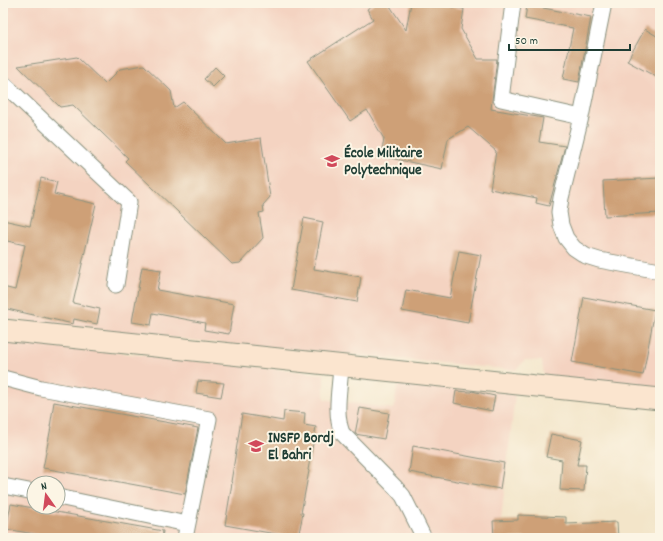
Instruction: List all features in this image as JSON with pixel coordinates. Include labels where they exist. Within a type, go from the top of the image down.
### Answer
[{"type":"main road","points":[[3,330],[660,399]]},
{"type":"street","points":[[512,3],[498,98],[581,116]]},
{"type":"street","points":[[604,3],[591,71],[561,198],[559,212],[560,225],[566,238],[574,248],[586,256],[599,260],[660,271]]},
{"type":"street","points":[[3,83],[129,202],[116,285]]},
{"type":"street","points":[[341,366],[338,401],[339,424],[342,432],[403,496],[424,538]]},
{"type":"street","points":[[3,378],[41,388],[209,419],[186,531],[66,499]]},
{"type":"street","points":[[3,486],[26,490]]},
{"type":"shaded area","name":"École Militaire Polytechnique","points":[[3,3],[660,3],[660,388],[544,377],[542,361],[525,360],[516,370],[315,351],[254,347],[3,319]]},
{"type":"shaded area","name":"INSFP Bordj El Bahri","points":[[3,341],[324,374],[324,399],[394,409],[398,381],[515,394],[499,538],[3,538]]},
{"type":"building","points":[[376,3],[388,3],[406,30],[411,3],[429,3],[464,9],[461,29],[478,59],[497,59],[491,109],[543,118],[539,142],[565,146],[549,206],[536,203],[537,198],[490,189],[496,151],[468,127],[448,139],[442,169],[381,156],[384,139],[367,110],[350,121],[308,61],[373,19],[367,9]]},
{"type":"building","points":[[527,5],[591,17],[579,82],[563,79],[573,28],[525,19]]},
{"type":"building","points":[[645,29],[660,38],[660,79],[627,61]]},
{"type":"building","points":[[77,57],[105,84],[120,69],[144,65],[171,91],[174,108],[183,102],[226,144],[261,138],[270,197],[263,205],[264,212],[259,213],[263,238],[240,263],[232,264],[125,161],[128,158],[73,105],[60,107],[18,66]]},
{"type":"building","points":[[215,67],[224,76],[213,87],[204,79]]},
{"type":"building","points":[[41,178],[57,182],[54,194],[96,204],[73,303],[100,309],[97,324],[74,319],[73,324],[3,308],[3,287],[15,290],[25,245],[3,240],[3,220],[30,226]]},
{"type":"building","points":[[660,178],[660,213],[605,216],[603,181]]},
{"type":"building","points":[[304,218],[323,222],[314,269],[361,277],[357,302],[291,290]]},
{"type":"building","points":[[459,251],[481,255],[468,323],[402,311],[406,290],[450,298]]},
{"type":"building","points":[[142,267],[161,270],[157,290],[234,304],[229,334],[204,330],[205,323],[153,313],[151,325],[132,322]]},
{"type":"building","points":[[584,297],[655,310],[643,375],[572,362]]},
{"type":"building","points":[[198,381],[224,383],[221,397],[196,393]]},
{"type":"building","points":[[456,391],[472,391],[495,396],[492,411],[454,403]]},
{"type":"building","points":[[54,402],[198,428],[185,494],[43,468]]},
{"type":"building","points":[[360,408],[389,413],[384,439],[355,434]]},
{"type":"building","points":[[284,411],[305,413],[304,425],[316,427],[298,538],[225,525],[242,414],[283,421]]},
{"type":"building","points":[[551,434],[582,440],[577,465],[586,465],[584,491],[560,490],[562,460],[546,457]]},
{"type":"building","points":[[413,446],[504,463],[500,489],[409,472]]},
{"type":"building","points":[[11,504],[26,507],[26,515],[66,515],[66,514],[163,531],[162,538],[57,538],[6,529]]},
{"type":"building","points":[[518,515],[566,517],[566,524],[617,522],[618,538],[494,538],[493,521],[518,520]]},
{"type":"place","name":"École Militaire Polytechnique","points":[[332,161]]},
{"type":"place","name":"INSFP Bordj El Bahri","points":[[256,446]]}]
